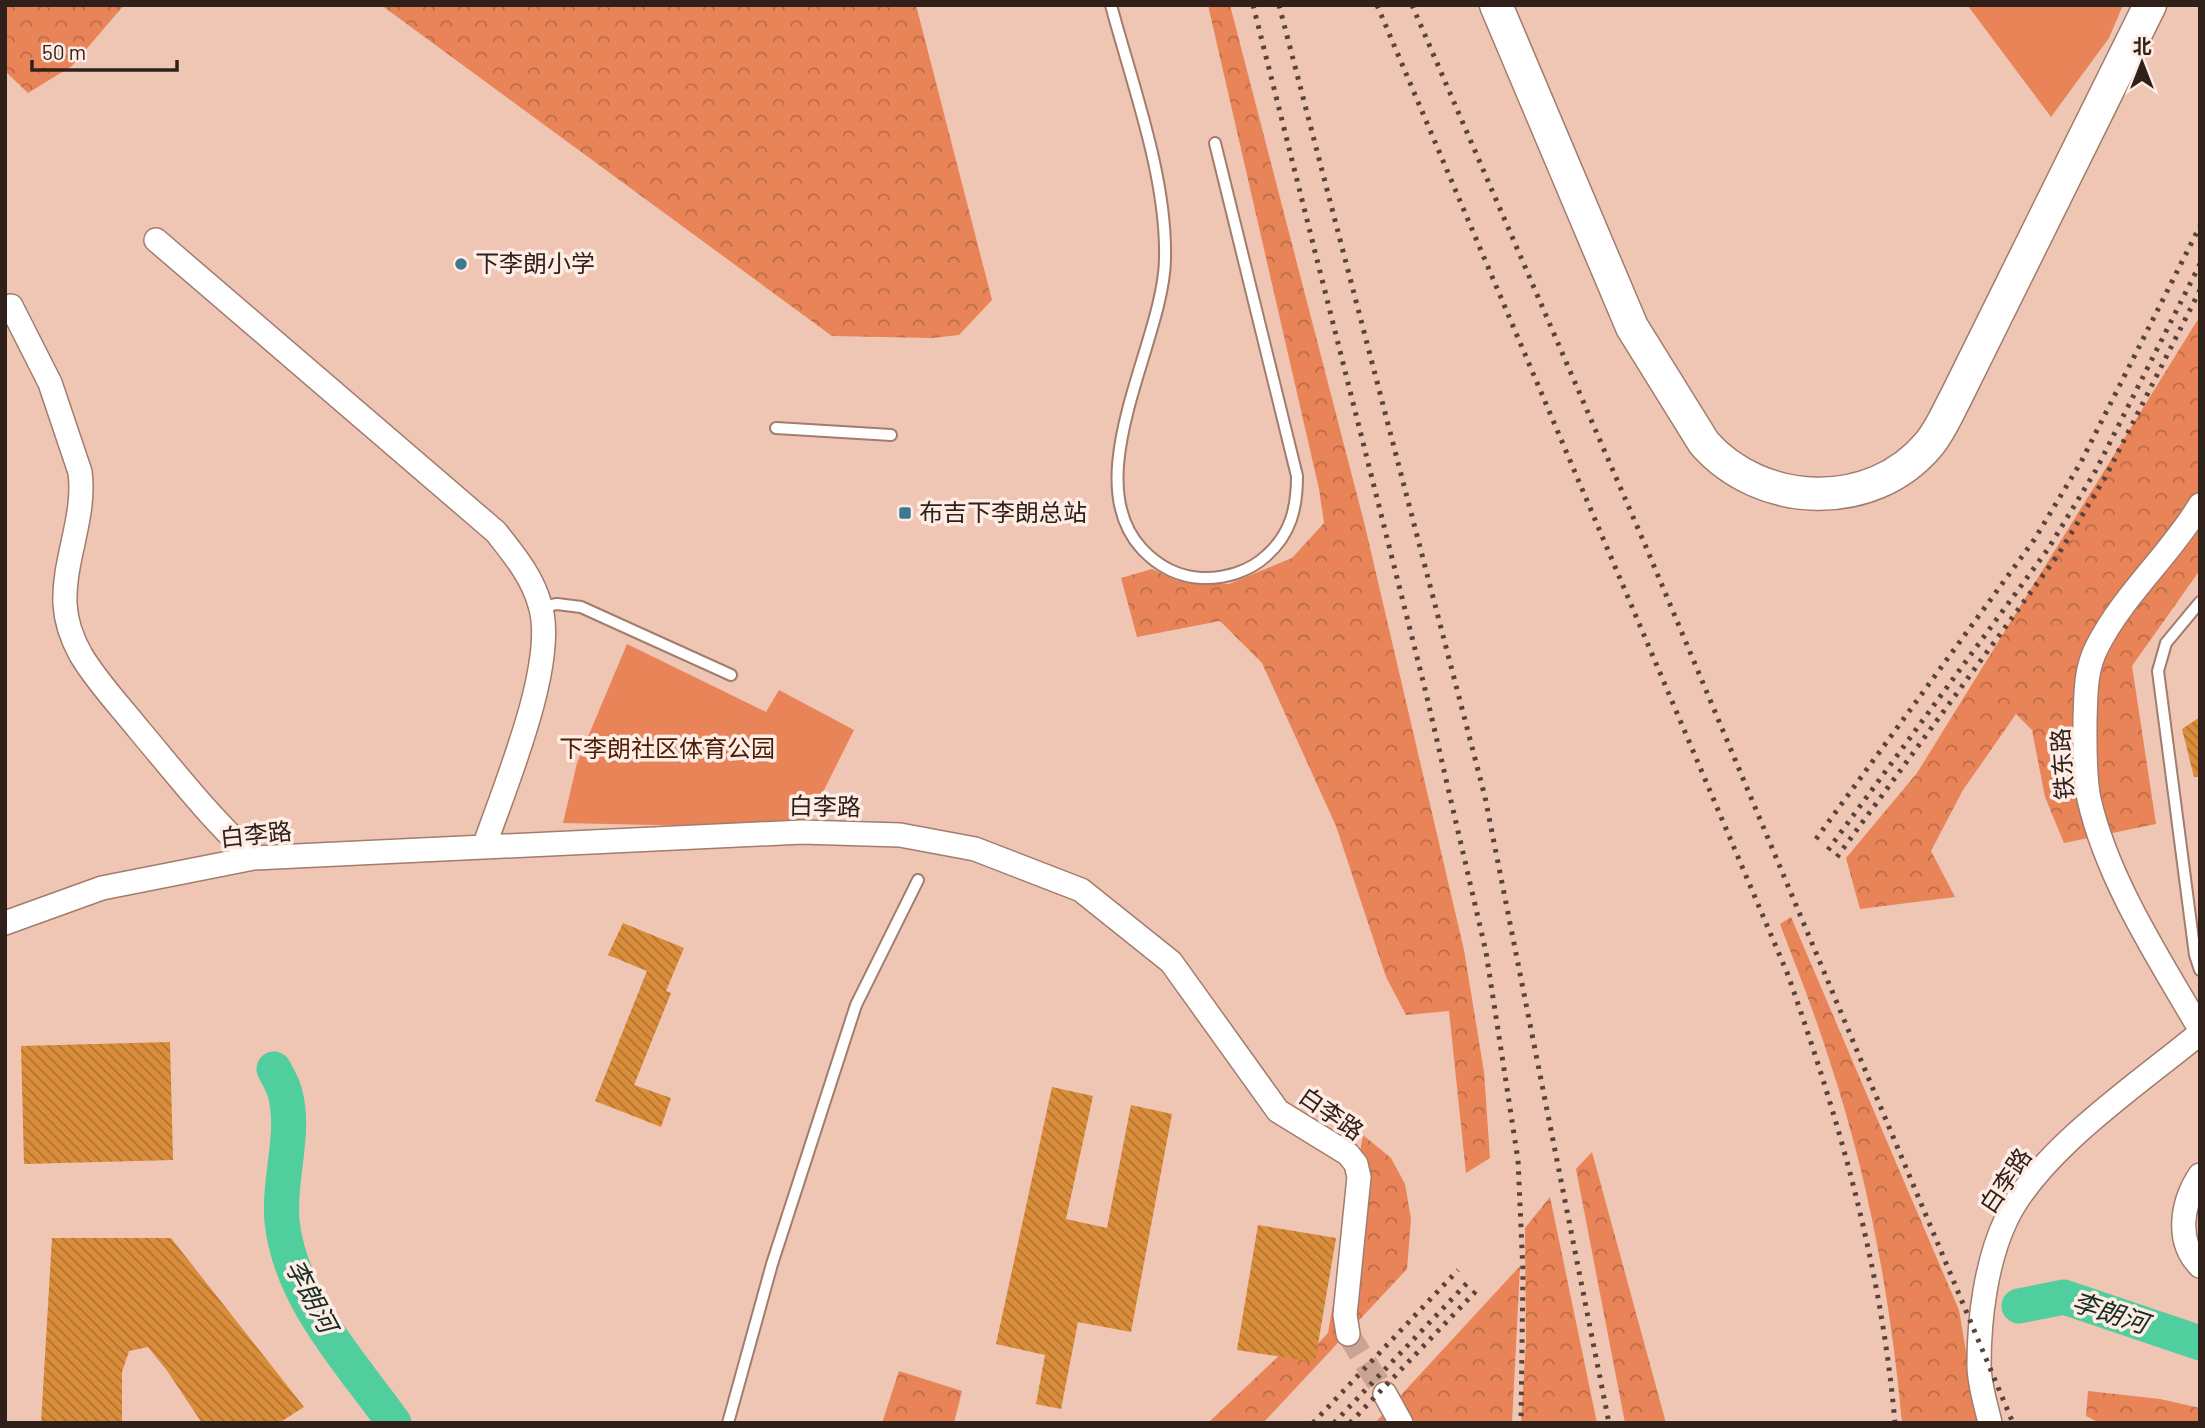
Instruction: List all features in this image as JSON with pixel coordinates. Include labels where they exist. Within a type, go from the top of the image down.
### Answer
[{"type":"street","points":[[1496,5],[1632,327],[1704,443],[1718,460],[1761,485],[1780,491],[1825,494],[1853,490],[1887,479],[1929,444],[1956,397],[2150,5]]},
{"type":"street","points":[[156,240],[496,533],[524,567],[541,607],[544,644],[538,683],[484,847]]},
{"type":"street","points":[[11,306],[50,383],[80,472],[80,501],[65,603],[69,628],[81,655],[103,685],[217,825],[254,858]]},
{"type":"street","name":"铁东路","points":[[2200,505],[2180,538],[2117,615],[2096,647],[2086,675],[2085,738],[2089,797],[2103,848],[2162,964],[2200,1031]]},
{"type":"street","name":"白李路","points":[[5,923],[102,888],[254,858],[802,832],[900,835],[975,849],[1081,890],[1171,962],[1279,1111],[1348,1154],[1356,1164],[1359,1177],[1345,1315],[1348,1334]]},
{"type":"street","name":"白李路","points":[[1990,1423],[1979,1368],[1991,1263],[2006,1219],[2037,1174],[2074,1137],[2200,1031]]},
{"type":"street","points":[[2200,1175],[2183,1214],[2185,1243],[2200,1266]]},
{"type":"street","points":[[1385,1394],[1401,1423]]},
{"type":"lane","points":[[1111,5],[1163,217],[1165,261],[1121,452],[1119,504],[1134,541],[1149,556],[1183,575],[1203,578],[1236,573],[1264,559],[1278,544],[1291,523],[1297,501],[1297,476],[1215,143]]},
{"type":"lane","points":[[776,428],[891,435]]},
{"type":"lane","points":[[2200,602],[2166,643],[2158,671],[2195,954],[2200,970]]},
{"type":"lane","points":[[541,607],[557,604],[581,607],[731,675]]},
{"type":"lane","points":[[728,1423],[772,1264],[856,1006],[918,880]]},
{"type":"green space","points":[[5,5],[124,5],[72,66],[28,93],[5,71]]},
{"type":"green space","points":[[381,5],[916,5],[992,300],[959,335],[932,338],[832,336]]},
{"type":"green space","points":[[1208,5],[1230,5],[1364,522],[1464,950],[1484,1072],[1490,1158],[1466,1173],[1449,1011],[1406,1015],[1386,977],[1336,826],[1262,663],[1220,621],[1137,637],[1121,578],[1152,569],[1177,581],[1229,584],[1292,558],[1324,523],[1319,489]]},
{"type":"green space","points":[[2123,5],[2109,38],[2051,117],[1968,6]]},
{"type":"green space","points":[[2200,316],[2200,570],[2132,666],[2156,824],[2064,843],[2045,797],[2032,730],[2016,714],[1963,790],[1931,851],[1955,897],[1860,909],[1846,858],[1917,773]]},
{"type":"green space","name":"下李朗社区体育公园","points":[[627,644],[766,712],[779,690],[854,730],[809,820],[702,826],[563,823],[577,763]]},
{"type":"green space","points":[[1791,917],[1959,1310],[1978,1423],[1902,1423],[1884,1285],[1866,1193],[1829,1059],[1780,924]]},
{"type":"green space","points":[[1363,1135],[1391,1158],[1405,1184],[1411,1219],[1407,1269],[1263,1423],[1208,1423],[1287,1348],[1310,1352],[1328,1333]]},
{"type":"green space","points":[[1592,1152],[1666,1423],[1625,1423],[1576,1169]]},
{"type":"green space","points":[[1550,1197],[1597,1423],[1521,1423],[1526,1342],[1525,1228]]},
{"type":"green space","points":[[1520,1266],[1512,1423],[1375,1423],[1389,1408]]},
{"type":"green space","points":[[899,1371],[962,1391],[954,1423],[882,1423]]},
{"type":"green space","points":[[2088,1391],[2160,1399],[2200,1408],[2200,1423],[2100,1423],[2086,1416]]},
{"type":"building","points":[[2200,717],[2200,777],[2194,777],[2182,729]]},
{"type":"building","points":[[623,923],[684,948],[666,991],[671,993],[634,1085],[671,1098],[661,1127],[595,1101],[647,971],[608,955]]},
{"type":"building","points":[[170,1042],[173,1160],[24,1164],[21,1046]]},
{"type":"building","points":[[1052,1087],[1093,1096],[1066,1219],[1107,1228],[1131,1105],[1172,1114],[1131,1332],[1078,1322],[1061,1409],[1036,1404],[1045,1355],[996,1344]]},
{"type":"building","points":[[1258,1225],[1336,1238],[1315,1362],[1237,1350]]},
{"type":"building","points":[[52,1238],[171,1238],[304,1407],[279,1423],[202,1423],[148,1347],[129,1351],[122,1372],[122,1423],[41,1423]]},
{"type":"waterway","name":"李朗河","points":[[274,1069],[284,1090],[288,1109],[288,1141],[281,1205],[287,1250],[309,1303],[324,1328],[394,1423]]},
{"type":"waterway","name":"李朗河","points":[[2019,1306],[2064,1297],[2200,1343]]},
{"type":"tunnel","points":[[1348,1334],[1385,1394]]},
{"type":"railway","points":[[1253,5],[1426,693],[1486,952],[1518,1160],[1523,1272],[1521,1423]]},
{"type":"railway","points":[[1279,5],[1485,797],[1609,1423]]},
{"type":"railway","points":[[1377,5],[1788,975],[1825,1085],[1856,1195],[1880,1307],[1895,1423]]},
{"type":"railway","points":[[1412,5],[1646,547],[2013,1423]]},
{"type":"railway","points":[[1816,839],[2034,540],[2081,462],[2200,226]]},
{"type":"railway","points":[[1828,850],[2048,549],[2096,470],[2200,264]]},
{"type":"railway","points":[[1837,857],[2058,555],[2106,476],[2200,290]]},
{"type":"railway","points":[[1313,1423],[1458,1270]]},
{"type":"railway","points":[[1334,1423],[1469,1281]]},
{"type":"railway","points":[[1350,1423],[1477,1290]]},
{"type":"place","name":"下李朗小学","points":[[461,264]]},
{"type":"place","name":"布吉下李朗总站","points":[[905,513]]}]
